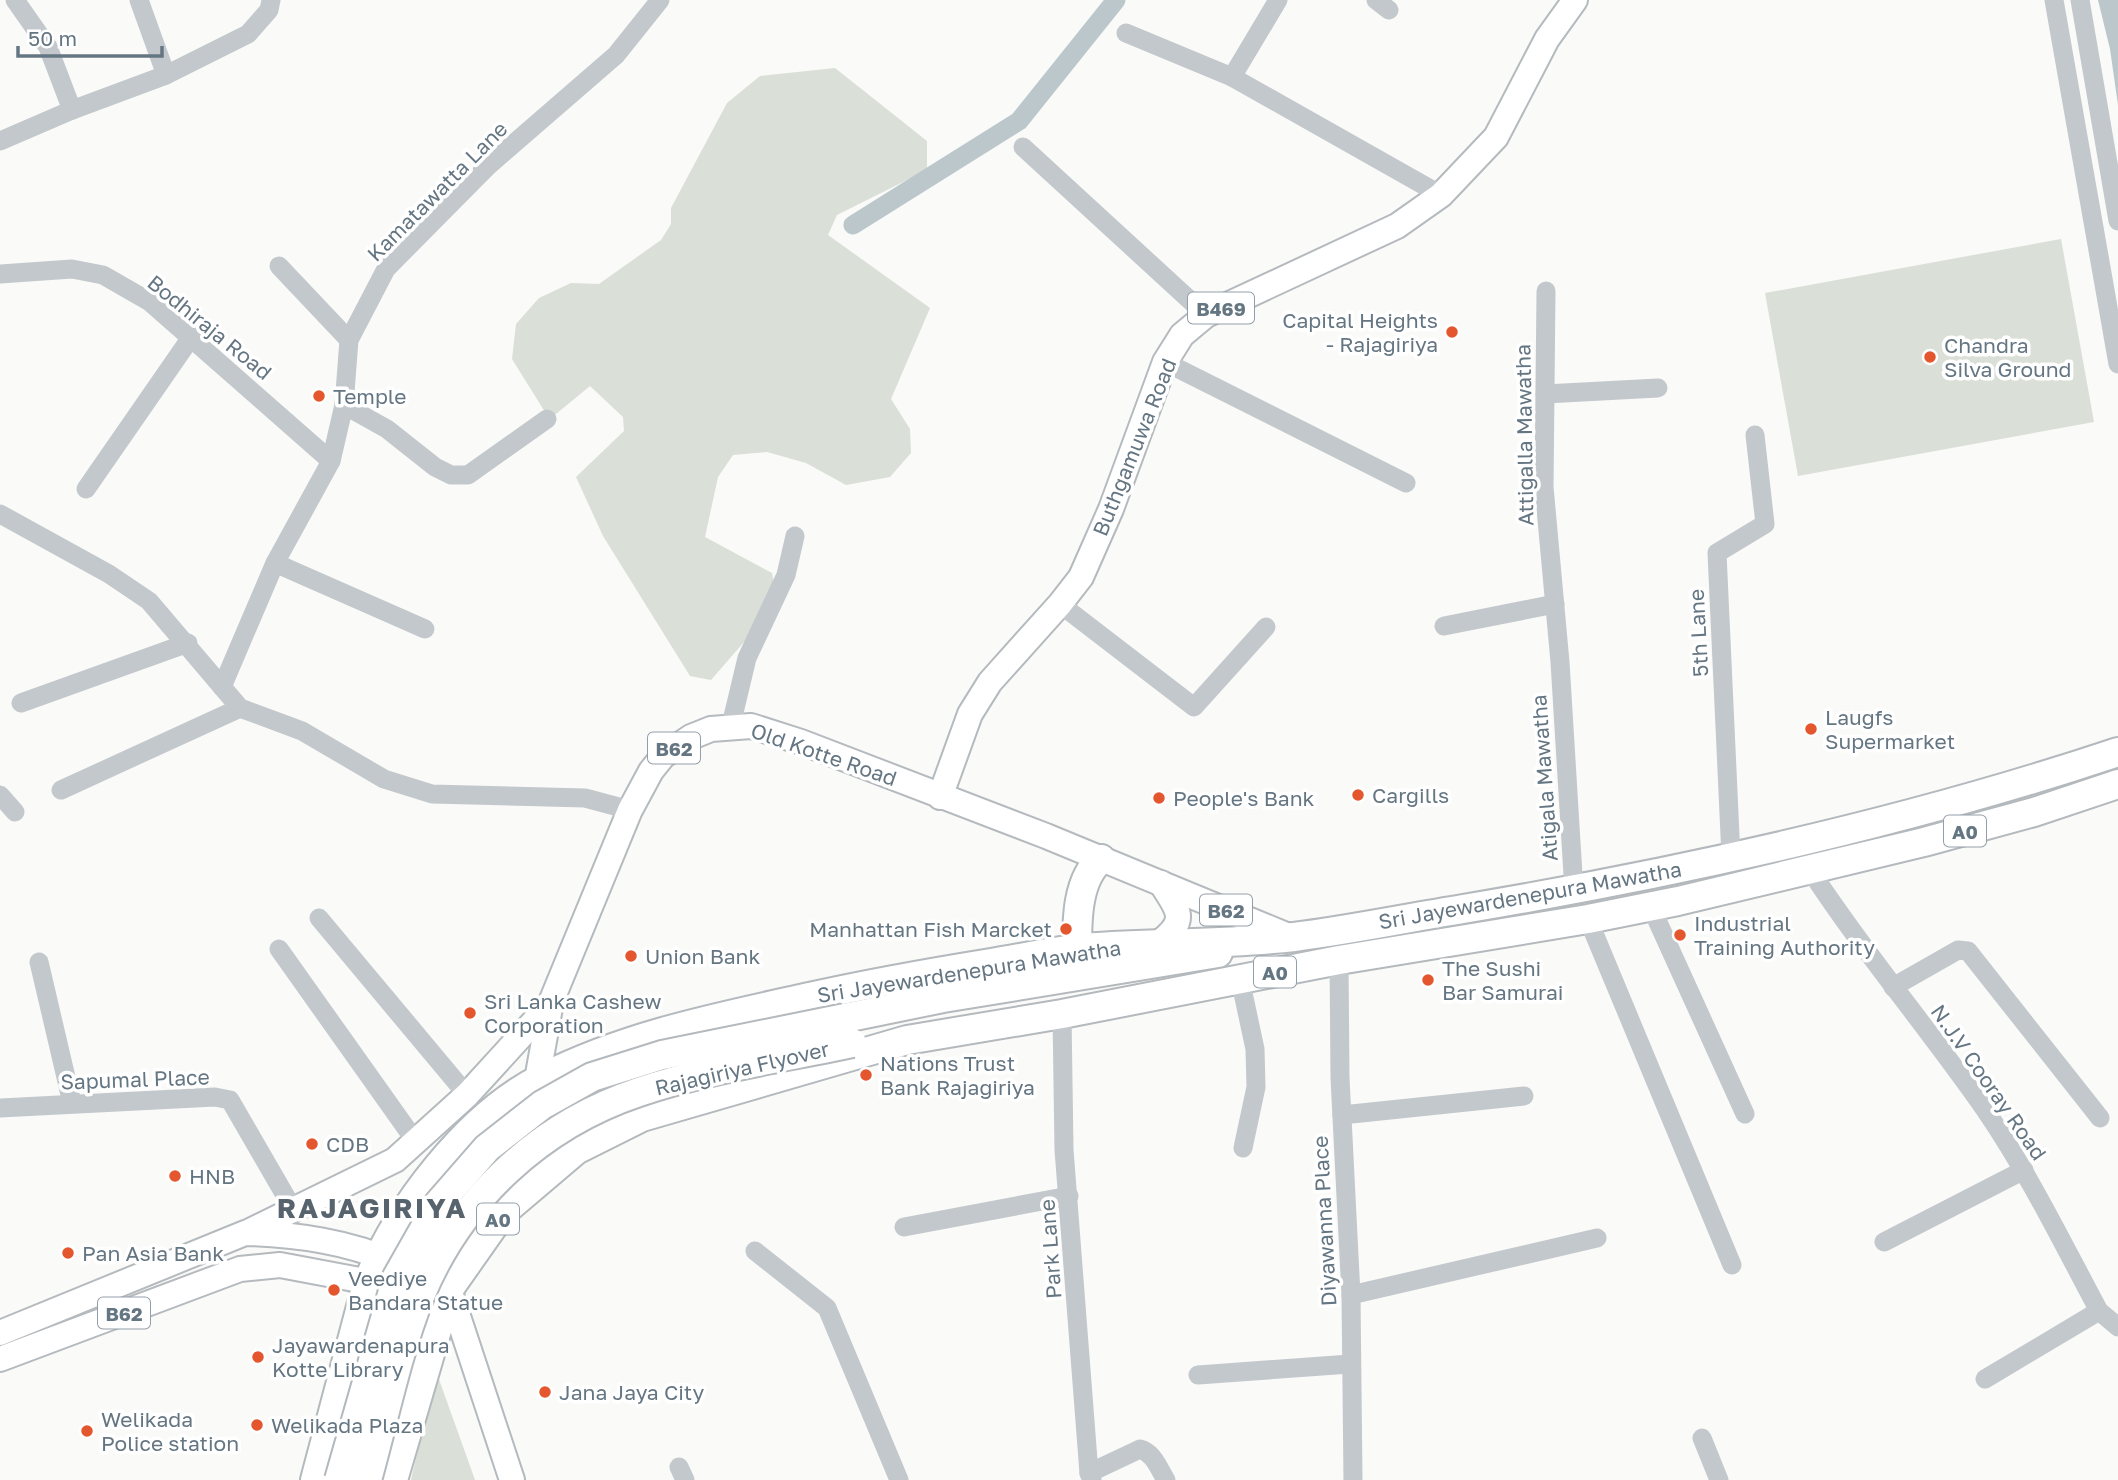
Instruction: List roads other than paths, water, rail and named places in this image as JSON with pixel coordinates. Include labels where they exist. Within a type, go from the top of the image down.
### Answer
[{"type":"highway","name":"Sri Jayewardenepura Mawatha","points":[[315,1480],[367,1284],[378,1255],[430,1172],[507,1099],[537,1080],[597,1052],[681,1025],[878,982],[1077,949],[1160,942],[1291,937],[1574,891],[1731,858],[2020,785],[2118,752]]},
{"type":"highway","name":"Sri Jayewardenepura Mawatha","points":[[393,1480],[449,1289],[503,1212],[576,1150],[642,1116],[907,1040],[1062,1014],[1339,960],[1651,907],[2010,819],[2118,784]]},
{"type":"highway","points":[[1077,949],[1078,913],[1084,887],[1093,866],[1101,859]]},
{"type":"highway","name":"Rajagiriya Flyover","points":[[339,1480],[388,1303],[397,1277],[419,1233],[456,1181],[486,1148],[516,1122],[570,1088],[629,1065],[675,1052],[943,998],[1125,971],[1291,937]]},
{"type":"highway","name":"Rajagiriya Flyover","points":[[367,1480],[420,1296],[445,1245],[465,1214],[493,1182],[548,1137],[572,1122],[616,1101],[655,1087],[852,1043],[1133,984],[1339,960]]},
{"type":"main road","name":"Buthgamuwa Road","points":[[940,797],[962,733],[990,681],[1081,577],[1111,509],[1165,362],[1182,335],[1206,315],[1397,226],[1441,195],[1496,137],[1546,38],[1575,0]]},
{"type":"main road","name":"Old Kotte Road","points":[[537,1080],[551,1002],[630,810],[651,771],[663,756],[691,737],[731,725],[771,732],[1101,859],[1291,937]]},
{"type":"main road","name":"B62","points":[[1160,942],[1174,932],[1179,919],[1179,911],[1161,883]]},
{"type":"main road","name":"Old Kotte Road","points":[[242,1235],[395,1160],[467,1095],[551,1002]]},
{"type":"main road","points":[[537,1080],[576,1150]]},
{"type":"main road","points":[[395,1160],[507,1099]]},
{"type":"main road","name":"B62","points":[[0,1333],[242,1235],[282,1234],[378,1255]]},
{"type":"main road","points":[[242,1235],[248,1268]]},
{"type":"main road","points":[[378,1255],[449,1289],[512,1480]]},
{"type":"main road","name":"B62","points":[[0,1359],[248,1268],[280,1265],[314,1269],[367,1284]]},
{"type":"main road","points":[[367,1284],[449,1289]]},
{"type":"street","points":[[15,0],[48,47],[72,110]]},
{"type":"street","points":[[139,0],[166,75]]},
{"type":"street","points":[[0,141],[72,110],[166,75],[248,34],[269,10],[271,0]]},
{"type":"street","name":"Kamatawatta Lane","points":[[222,687],[275,563],[331,461],[344,405],[349,340],[387,270],[488,166],[616,55],[660,0]]},
{"type":"street","points":[[1232,77],[1278,0]]},
{"type":"street","points":[[2054,0],[2118,364]]},
{"type":"street","points":[[2080,0],[2118,221]]},
{"type":"street","points":[[1126,33],[1232,77],[1441,195]]},
{"type":"street","points":[[2067,77],[2092,72]]},
{"type":"street","points":[[1023,146],[1206,315]]},
{"type":"street","points":[[279,266],[349,340]]},
{"type":"street","name":"Bodhiraja Road","points":[[0,274],[72,269],[103,275],[150,302],[192,336],[331,461]]},
{"type":"street","name":"Attigalla Mawatha","points":[[1546,291],[1544,487],[1560,662]]},
{"type":"street","points":[[86,489],[192,336]]},
{"type":"street","points":[[1165,362],[1406,483]]},
{"type":"street","points":[[1545,394],[1658,388]]},
{"type":"street","points":[[344,405],[387,429],[435,467],[451,475],[468,475],[547,419]]},
{"type":"street","name":"5th Lane","points":[[1731,858],[1717,553],[1765,524],[1755,435]]},
{"type":"street","points":[[0,514],[109,574],[149,601],[188,643],[240,708],[302,731],[384,779],[432,794],[586,798],[630,810]]},
{"type":"street","points":[[731,725],[747,658],[786,575],[795,536]]},
{"type":"street","points":[[275,563],[425,629]]},
{"type":"street","points":[[1060,604],[1194,707],[1265,627]]},
{"type":"street","points":[[1444,626],[1555,604]]},
{"type":"street","points":[[21,703],[188,643]]},
{"type":"street","name":"Atigala Mawatha","points":[[1560,662],[1574,891]]},
{"type":"street","points":[[61,790],[240,708]]},
{"type":"street","points":[[0,795],[15,812]]},
{"type":"street","name":"N.J.V Cooray Road","points":[[1810,870],[1851,933],[1986,1111],[2024,1170],[2099,1311],[2118,1327]]},
{"type":"street","points":[[1651,907],[1745,1114]]},
{"type":"street","points":[[319,918],[467,1095]]},
{"type":"street","points":[[1588,919],[1732,1265]]},
{"type":"street","points":[[279,949],[416,1142]]},
{"type":"street","points":[[1893,987],[1958,950],[1969,951],[2101,1118]]},
{"type":"street","name":"Diyawanna Place","points":[[1339,960],[1342,1115],[1351,1295],[1353,1480]]},
{"type":"street","points":[[39,962],[72,1103]]},
{"type":"street","points":[[1240,979],[1255,1049],[1256,1087],[1244,1147]]},
{"type":"street","name":"Park Lane","points":[[1062,1014],[1064,1150],[1090,1477]]},
{"type":"street","points":[[1342,1115],[1524,1096]]},
{"type":"street","name":"Sapumal Place","points":[[0,1108],[215,1097],[230,1100],[293,1209]]},
{"type":"street","points":[[1884,1242],[2024,1170]]},
{"type":"street","points":[[904,1227],[1069,1196]]},
{"type":"street","points":[[1351,1295],[1597,1238]]},
{"type":"street","points":[[755,1251],[827,1308],[899,1480]]},
{"type":"street","points":[[1985,1379],[2099,1311]]},
{"type":"street","points":[[1198,1375],[1350,1364]]},
{"type":"street","points":[[1702,1437],[1719,1480]]},
{"type":"street","points":[[1090,1477],[1140,1449],[1146,1451],[1155,1461],[1166,1480]]},
{"type":"waterway","points":[[853,225],[1019,121],[1116,0]]},
{"type":"place","name":"Capital Heights - Rajagiriya","points":[[1452,332]]},
{"type":"place","name":"Chandra Silva Ground","points":[[1930,357]]},
{"type":"place","name":"Temple","points":[[319,396]]},
{"type":"place","name":"Laugfs Supermarket","points":[[1811,729]]},
{"type":"place","name":"Cargills","points":[[1358,795]]},
{"type":"place","name":"People's Bank","points":[[1159,798]]},
{"type":"place","name":"Manhattan Fish Marcket","points":[[1066,929]]},
{"type":"place","name":"Industrial Training Authority","points":[[1680,935]]},
{"type":"place","name":"Union Bank","points":[[631,956]]},
{"type":"place","name":"The Sushi Bar Samurai","points":[[1428,980]]},
{"type":"place","name":"Sri Lanka Cashew Corporation","points":[[470,1013]]},
{"type":"place","name":"Nations Trust Bank Rajagiriya","points":[[866,1075]]},
{"type":"place","name":"CDB","points":[[312,1144]]},
{"type":"place","name":"HNB","points":[[175,1176]]},
{"type":"place","name":"Pan Asia Bank","points":[[68,1253]]},
{"type":"place","name":"Veediye Bandara Statue","points":[[334,1290]]},
{"type":"place","name":"Jayawardenapura Kotte Library","points":[[258,1357]]},
{"type":"place","name":"Jana Jaya City","points":[[545,1392]]},
{"type":"place","name":"Welikada Plaza","points":[[257,1425]]},
{"type":"place","name":"Welikada Police station","points":[[87,1431]]},
{"type":"district","name":"RAJAGIRIYA","points":[[372,1207]]}]
